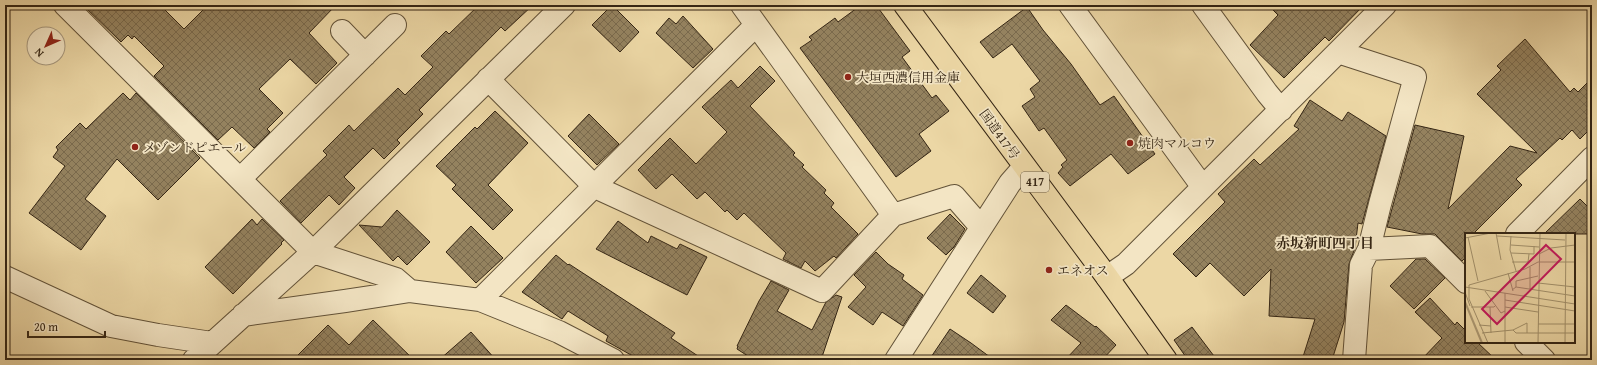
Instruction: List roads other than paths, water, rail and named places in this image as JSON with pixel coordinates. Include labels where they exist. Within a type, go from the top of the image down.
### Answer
[{"type":"highway","name":"国道417号","points":[[905,5],[1106,276],[1166,360]]},
{"type":"street","points":[[66,5],[313,252],[396,279],[410,291]]},
{"type":"street","points":[[194,360],[313,252],[564,5]]},
{"type":"street","points":[[742,5],[893,215]]},
{"type":"street","points":[[1070,5],[1202,186]]},
{"type":"street","points":[[1203,5],[1281,110]]},
{"type":"street","points":[[1106,276],[1126,264],[1202,186],[1281,110],[1385,5]]},
{"type":"street","points":[[240,179],[395,25]]},
{"type":"street","points":[[480,300],[756,25]]},
{"type":"street","points":[[342,31],[365,55]]},
{"type":"street","points":[[1338,52],[1415,77],[1369,249],[1361,265],[1354,360]]},
{"type":"street","points":[[488,79],[595,187],[822,291],[893,215],[954,196],[981,227]]},
{"type":"street","points":[[1518,233],[1592,158]]},
{"type":"street","points":[[896,360],[1010,183],[1024,167]]},
{"type":"street","points":[[1369,249],[1430,246],[1465,281]]},
{"type":"street","points":[[5,277],[111,326],[212,344]]},
{"type":"street","points":[[243,315],[410,291],[480,300],[559,332],[614,360]]},
{"type":"street","points":[[1527,343],[1544,360]]},
{"type":"place","name":"大垣西濃信用金庫","points":[[848,77]]},
{"type":"place","name":"焼肉マルコウ","points":[[1130,143]]},
{"type":"place","name":"メゾンドピエール","points":[[135,147]]},
{"type":"place","name":"エネオス","points":[[1049,270]]},
{"type":"district","name":"赤坂新町四丁目","points":[[1325,243]]}]
